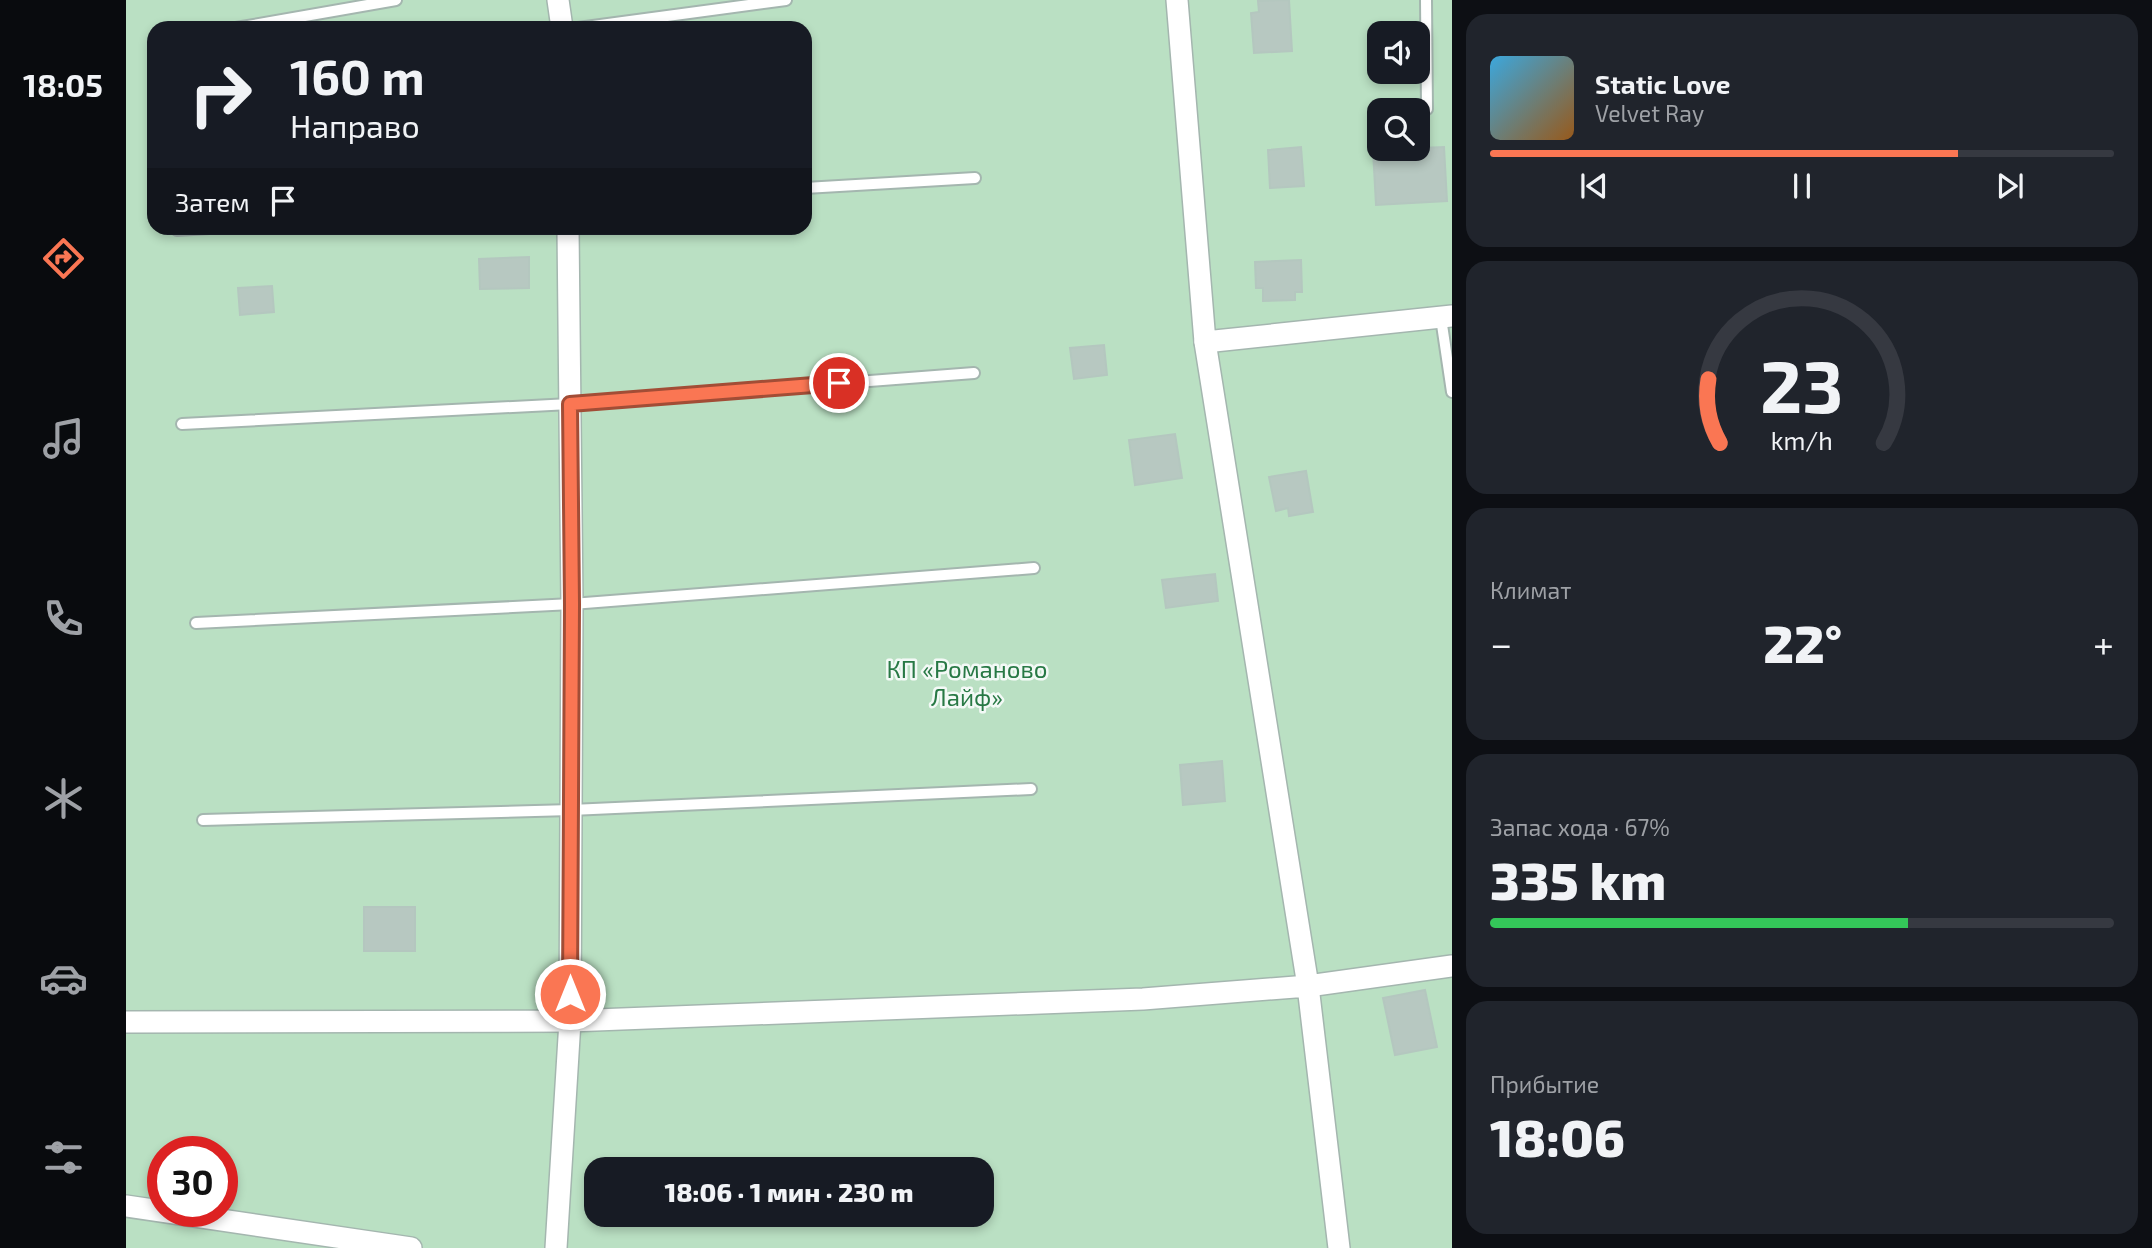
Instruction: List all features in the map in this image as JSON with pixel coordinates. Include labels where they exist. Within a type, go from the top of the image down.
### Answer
[{"type":"street","points":[[558,0],[561,21]]},
{"type":"street","points":[[1177,0],[1205,342],[1308,986],[1339,1248]]},
{"type":"street","points":[[556,1248],[570,1021],[572,604],[568,235]]},
{"type":"street","points":[[1205,342],[1446,317]]},
{"type":"street","points":[[126,1023],[570,1021],[1143,999],[1308,986],[1452,966]]},
{"type":"street","points":[[126,1206],[411,1248]]},
{"type":"lane","points":[[276,21],[396,0]]},
{"type":"lane","points":[[630,21],[786,0]]},
{"type":"lane","points":[[1426,0],[1427,98]]},
{"type":"lane","points":[[812,188],[975,178]]},
{"type":"lane","points":[[1446,317],[1452,392]]},
{"type":"lane","points":[[182,424],[570,404],[974,373]]},
{"type":"lane","points":[[197,623],[572,604],[1034,568]]},
{"type":"lane","points":[[203,820],[571,810],[1031,789]]},
{"type":"green space","name":"КП «Романово Лайф»","points":[[126,0],[1452,0],[1452,1248],[126,1248]]},
{"type":"building","points":[[1289,0],[1292,51],[1254,53],[1251,13],[1259,12],[1258,1]]},
{"type":"building","points":[[1301,147],[1304,186],[1270,188],[1268,150]]},
{"type":"building","points":[[1444,147],[1447,201],[1376,205],[1374,161],[1430,161],[1430,148]]},
{"type":"building","points":[[529,257],[529,288],[480,289],[479,259]]},
{"type":"building","points":[[1301,260],[1302,292],[1295,292],[1295,300],[1263,301],[1263,288],[1256,288],[1255,262]]},
{"type":"building","points":[[272,286],[274,312],[240,315],[238,288]]},
{"type":"building","points":[[1104,345],[1107,375],[1074,379],[1070,348]]},
{"type":"building","points":[[1175,434],[1182,478],[1135,485],[1129,440]]},
{"type":"building","points":[[1306,471],[1313,512],[1289,516],[1288,508],[1276,511],[1269,477]]},
{"type":"building","points":[[1215,574],[1218,601],[1166,608],[1162,580]]},
{"type":"building","points":[[1222,761],[1225,801],[1183,805],[1180,765]]},
{"type":"building","points":[[364,907],[415,907],[415,951],[364,951]]},
{"type":"building","points":[[1425,990],[1437,1047],[1395,1055],[1383,998]]},
{"type":"route","points":[[570,994],[570,404],[839,383]]}]
